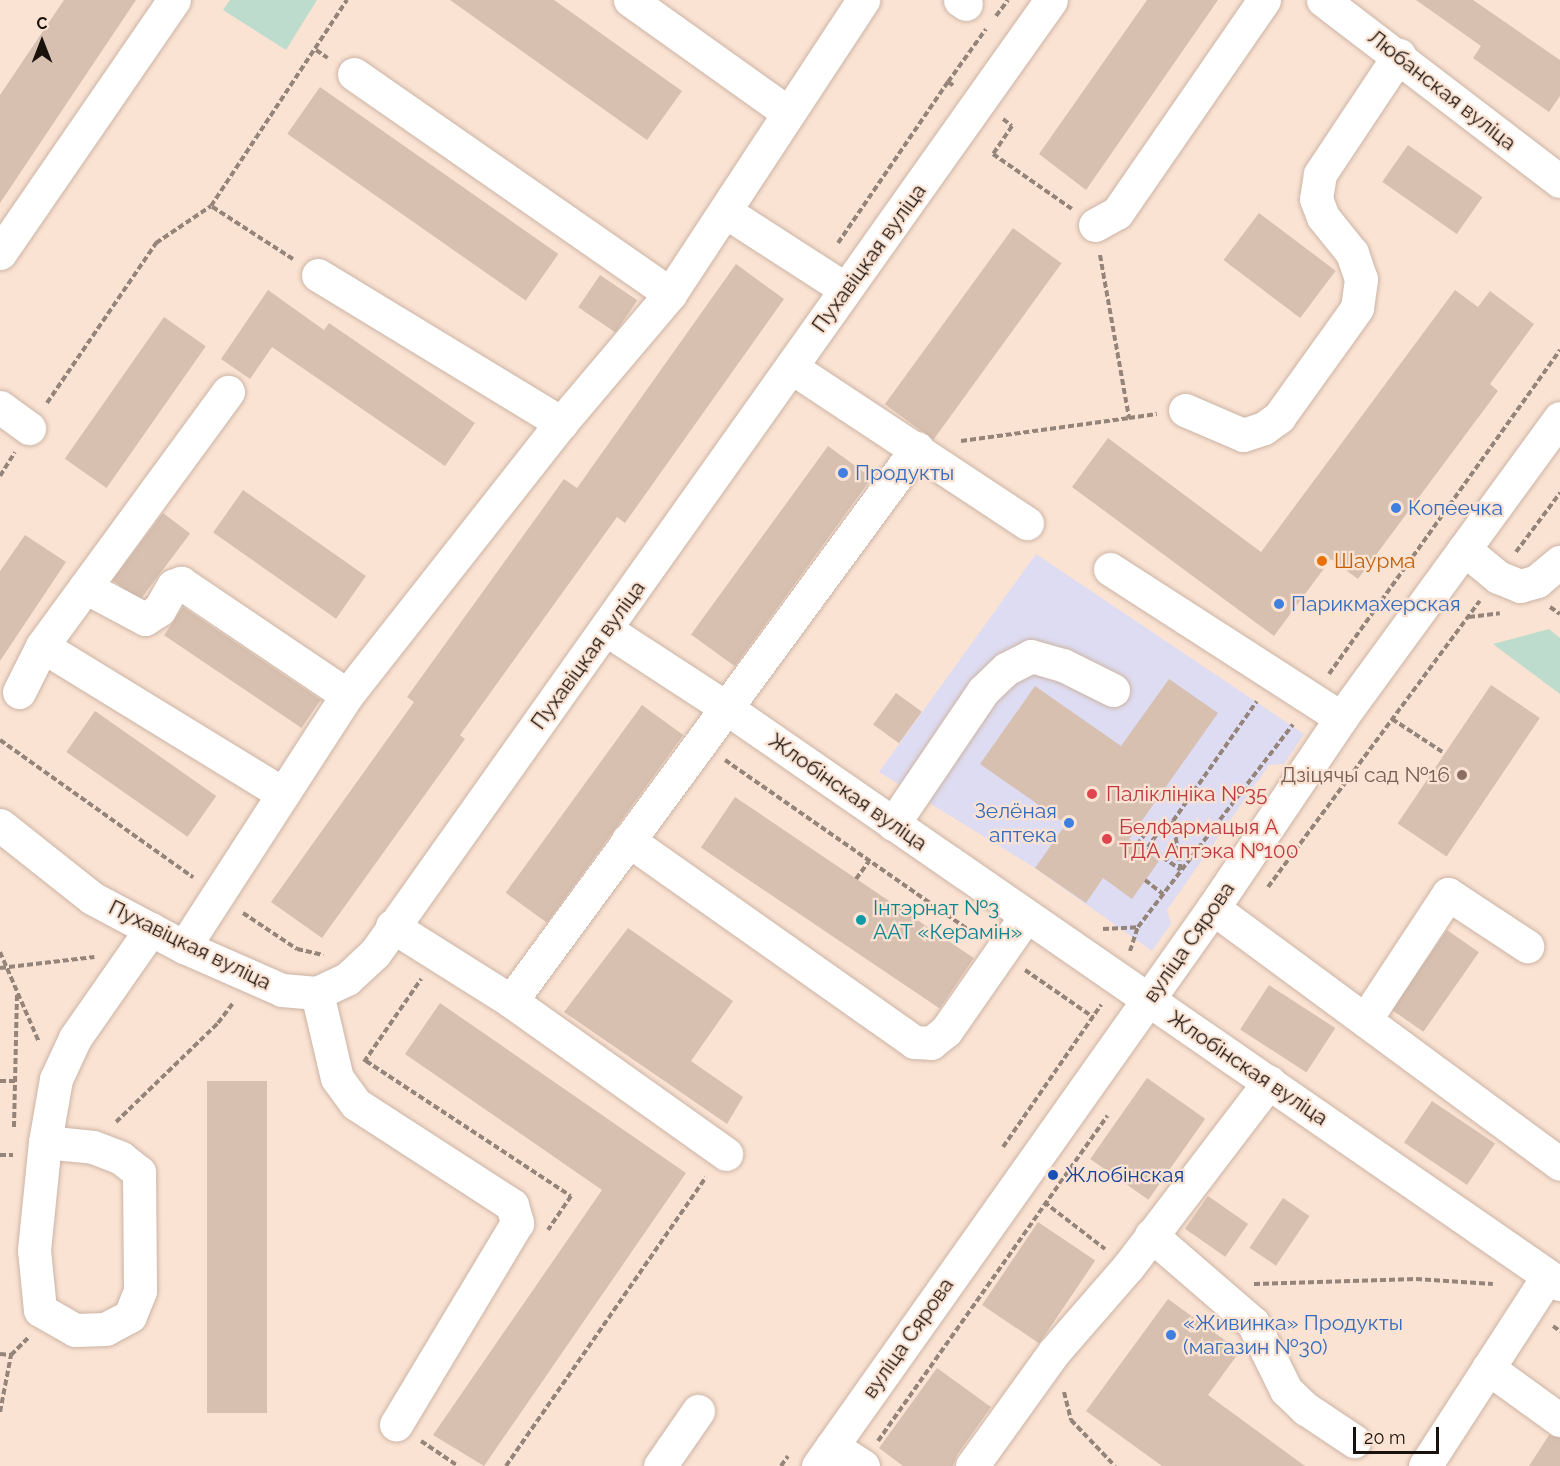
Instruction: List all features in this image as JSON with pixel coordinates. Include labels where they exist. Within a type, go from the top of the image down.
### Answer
[{"type":"street","points":[[0,253],[174,0]]},
{"type":"street","points":[[630,0],[788,112]]},
{"type":"street","points":[[184,947],[347,695],[561,423],[670,294],[726,212],[788,112],[863,0]]},
{"type":"street","name":"Пухавіцкая вуліца","points":[[0,825],[143,940],[184,947],[282,990],[317,993],[347,979],[368,960],[607,630],[791,367],[831,279],[979,103],[1051,0]]},
{"type":"street","points":[[1095,225],[1117,213],[1264,0]]},
{"type":"street","name":"Любанская вуліца","points":[[1323,0],[1558,176]]},
{"type":"street","points":[[1185,410],[1243,435],[1264,428],[1280,417],[1357,308],[1361,279],[1352,253],[1323,217],[1316,199],[1320,174],[1399,55]]},
{"type":"street","points":[[354,74],[670,294]]},
{"type":"street","points":[[726,212],[831,279]]},
{"type":"street","points":[[318,275],[561,423]]},
{"type":"street","points":[[791,367],[917,448],[1027,523]]},
{"type":"street","points":[[19,692],[42,645],[228,392]]},
{"type":"street","points":[[0,407],[29,428]]},
{"type":"street","name":"вуліца Сярова","points":[[825,1456],[1213,908],[1341,718],[1560,418]]},
{"type":"street","points":[[511,1002],[917,448]]},
{"type":"street","points":[[1464,549],[1498,577],[1520,586],[1538,581],[1560,562]]},
{"type":"street","points":[[1110,569],[1310,701],[1341,718]]},
{"type":"street","points":[[85,587],[145,619],[159,610],[173,586],[181,583],[347,695]]},
{"type":"street","name":"Жлобінская вуліца","points":[[607,630],[725,707],[1554,1280]]},
{"type":"street","points":[[42,645],[282,793]]},
{"type":"street","points":[[893,824],[983,692],[1006,669],[1031,656],[1063,665],[1113,690]]},
{"type":"street","points":[[628,840],[914,1042],[931,1043],[946,1031],[1026,916]]},
{"type":"street","points":[[1365,1020],[1448,894],[1527,946]]},
{"type":"street","points":[[1213,908],[1560,1164]]},
{"type":"street","points":[[392,926],[511,1002],[718,1163]]},
{"type":"street","points":[[45,1142],[93,1147],[121,1158],[139,1172],[140,1292],[130,1316],[106,1329],[75,1330],[40,1310],[36,1298],[34,1250],[45,1142],[56,1078],[75,1038],[143,940]]},
{"type":"street","points":[[317,993],[328,1053],[345,1090],[356,1104],[512,1205],[517,1223],[396,1424]]},
{"type":"street","points":[[972,1466],[1054,1352],[1151,1235],[1269,1082]]},
{"type":"street","points":[[1151,1235],[1252,1323],[1286,1390],[1306,1409],[1354,1441]]},
{"type":"street","points":[[1425,1466],[1488,1368],[1554,1280]]},
{"type":"street","points":[[1488,1368],[1560,1420]]},
{"type":"street","points":[[660,1466],[698,1411]]},
{"type":"street","points":[[825,1456],[862,1465]]},
{"type":"path","points":[[0,476],[29,428],[156,243],[211,206],[347,0]]},
{"type":"path","points":[[831,279],[948,82],[977,12],[1008,0]]},
{"type":"path","points":[[948,82],[1012,126],[993,154],[1095,225],[1129,418]]},
{"type":"path","points":[[211,206],[318,275]]},
{"type":"path","points":[[1127,959],[1138,927],[1310,701],[1560,350]]},
{"type":"path","points":[[917,448],[1185,410]]},
{"type":"path","points":[[1267,888],[1426,673]]},
{"type":"path","points":[[1182,870],[1173,821],[1274,677]]},
{"type":"path","points":[[1392,719],[1444,753]]},
{"type":"path","points":[[0,740],[217,895],[297,949],[325,955],[332,952]]},
{"type":"path","points":[[700,742],[1093,1017]]},
{"type":"path","points":[[1137,845],[1153,823],[1161,828],[1148,848],[1182,870]]},
{"type":"path","points":[[856,879],[869,861]]},
{"type":"path","points":[[1145,880],[1163,894]]},
{"type":"path","points":[[1093,930],[1138,927]]},
{"type":"path","points":[[0,968],[8,969],[143,940]]},
{"type":"path","points":[[0,952],[56,1078]]},
{"type":"path","points":[[345,1090],[426,972]]},
{"type":"path","points":[[93,1147],[162,1073],[218,1023],[252,977]]},
{"type":"path","points":[[0,1081],[15,1081]]},
{"type":"path","points":[[862,1465],[1114,1106]]},
{"type":"path","points":[[0,1155],[13,1155]]},
{"type":"path","points":[[506,1466],[718,1163]]},
{"type":"path","points":[[1209,1287],[1369,1280],[1493,1284]]},
{"type":"path","points":[[1054,1352],[1071,1420],[1115,1466]]},
{"type":"path","points":[[0,1412],[11,1355]]},
{"type":"path","points":[[396,1424],[458,1466]]},
{"type":"shaded area","points":[[1036,554],[1304,734],[1284,764],[1269,765],[1167,910],[1171,924],[1152,951],[1035,868],[879,772]]},
{"type":"green space","points":[[230,0],[317,0],[286,50],[223,10]]},
{"type":"green space","points":[[1549,629],[1560,638],[1560,694],[1493,644]]},
{"type":"building","points":[[64,0],[136,0],[0,203],[0,95]]},
{"type":"building","points":[[450,0],[554,0],[682,91],[647,140]]},
{"type":"building","points":[[1147,0],[1218,0],[1086,190],[1039,154]]},
{"type":"building","points":[[1416,0],[1473,0],[1560,60],[1560,96],[1549,112],[1473,58],[1481,46]]},
{"type":"building","points":[[320,87],[558,254],[526,301],[287,134]]},
{"type":"building","points":[[1408,145],[1483,197],[1457,234],[1382,182]]},
{"type":"building","points":[[1259,213],[1336,271],[1300,318],[1223,260]]},
{"type":"building","points":[[1013,228],[1062,263],[933,440],[885,404]]},
{"type":"building","points":[[736,264],[784,299],[625,523],[617,517],[460,735],[465,739],[322,938],[271,902],[414,702],[407,697],[564,479],[577,488]]},
{"type":"building","points":[[600,275],[637,300],[615,332],[578,307]]},
{"type":"building","points":[[268,290],[324,330],[329,323],[475,423],[445,466],[272,347],[250,379],[221,359]]},
{"type":"building","points":[[1455,290],[1478,307],[1490,291],[1534,324],[1490,384],[1498,391],[1358,579],[1331,559],[1274,636],[1072,487],[1108,438],[1261,552]]},
{"type":"building","points":[[164,317],[206,346],[107,488],[65,459]]},
{"type":"building","points":[[828,446],[872,478],[735,666],[691,635]]},
{"type":"building","points":[[243,490],[366,576],[336,619],[213,533]]},
{"type":"building","points":[[163,513],[190,533],[140,601],[112,580]]},
{"type":"building","points":[[25,535],[66,562],[0,661],[0,571]]},
{"type":"building","points":[[183,607],[321,700],[302,728],[164,635]]},
{"type":"building","name":"Паліклініка №35","points":[[1169,679],[1218,713],[1129,839],[1159,861],[1132,899],[1103,878],[1086,903],[1035,868],[1066,824],[980,764],[1035,686],[1121,746]]},
{"type":"building","points":[[1491,685],[1540,718],[1447,856],[1398,823]]},
{"type":"building","points":[[896,693],[922,712],[899,743],[873,725]]},
{"type":"building","points":[[642,705],[683,735],[547,923],[506,893]]},
{"type":"building","points":[[95,711],[216,796],[188,837],[66,752]]},
{"type":"building","name":"Інтэрнат №3 ААТ «Керамін»","points":[[735,797],[974,958],[940,1009],[701,848]]},
{"type":"building","points":[[628,928],[733,1001],[691,1061],[743,1097],[727,1124],[564,1012]]},
{"type":"building","points":[[1447,930],[1479,952],[1423,1032],[1391,1009]]},
{"type":"building","points":[[1269,985],[1335,1028],[1306,1072],[1240,1029]]},
{"type":"building","points":[[440,1003],[686,1173],[484,1466],[433,1435],[602,1190],[405,1054]]},
{"type":"building","points":[[1147,1078],[1205,1119],[1148,1200],[1090,1159]]},
{"type":"building","points":[[207,1081],[267,1081],[267,1413],[207,1413]]},
{"type":"building","points":[[1432,1101],[1495,1143],[1467,1185],[1404,1142]]},
{"type":"building","points":[[1208,1196],[1248,1224],[1225,1257],[1185,1229]]},
{"type":"building","points":[[1283,1198],[1310,1216],[1276,1266],[1249,1248]]},
{"type":"building","points":[[1038,1222],[1095,1261],[1039,1343],[982,1305]]},
{"type":"building","points":[[1168,1299],[1240,1351],[1208,1395],[1305,1466],[1162,1466],[1086,1411]]},
{"type":"building","points":[[937,1368],[991,1407],[957,1455],[953,1466],[903,1466],[879,1448]]},
{"type":"building","points":[[1549,1435],[1560,1438],[1560,1466],[1529,1466]]},
{"type":"place","name":"Продукты","points":[[843,473]]},
{"type":"place","name":"Копеечка","points":[[1396,508]]},
{"type":"place","name":"Шаурма","points":[[1322,561]]},
{"type":"place","name":"Парикмахерская","points":[[1279,604]]},
{"type":"place","name":"Дзіцячы сад №16","points":[[1462,775]]},
{"type":"place","name":"Паліклініка №35","points":[[1092,794]]},
{"type":"place","name":"Зелёная аптека","points":[[1069,823]]},
{"type":"place","name":"Белфармацыя А ТДА Аптэка №100","points":[[1107,839]]},
{"type":"place","name":"Інтэрнат №3 ААТ «Керамін»","points":[[861,920]]},
{"type":"place","name":"Жлобінская","points":[[1053,1175]]},
{"type":"place","name":"«Живинка» Продукты (магазин №30)","points":[[1171,1335]]}]
